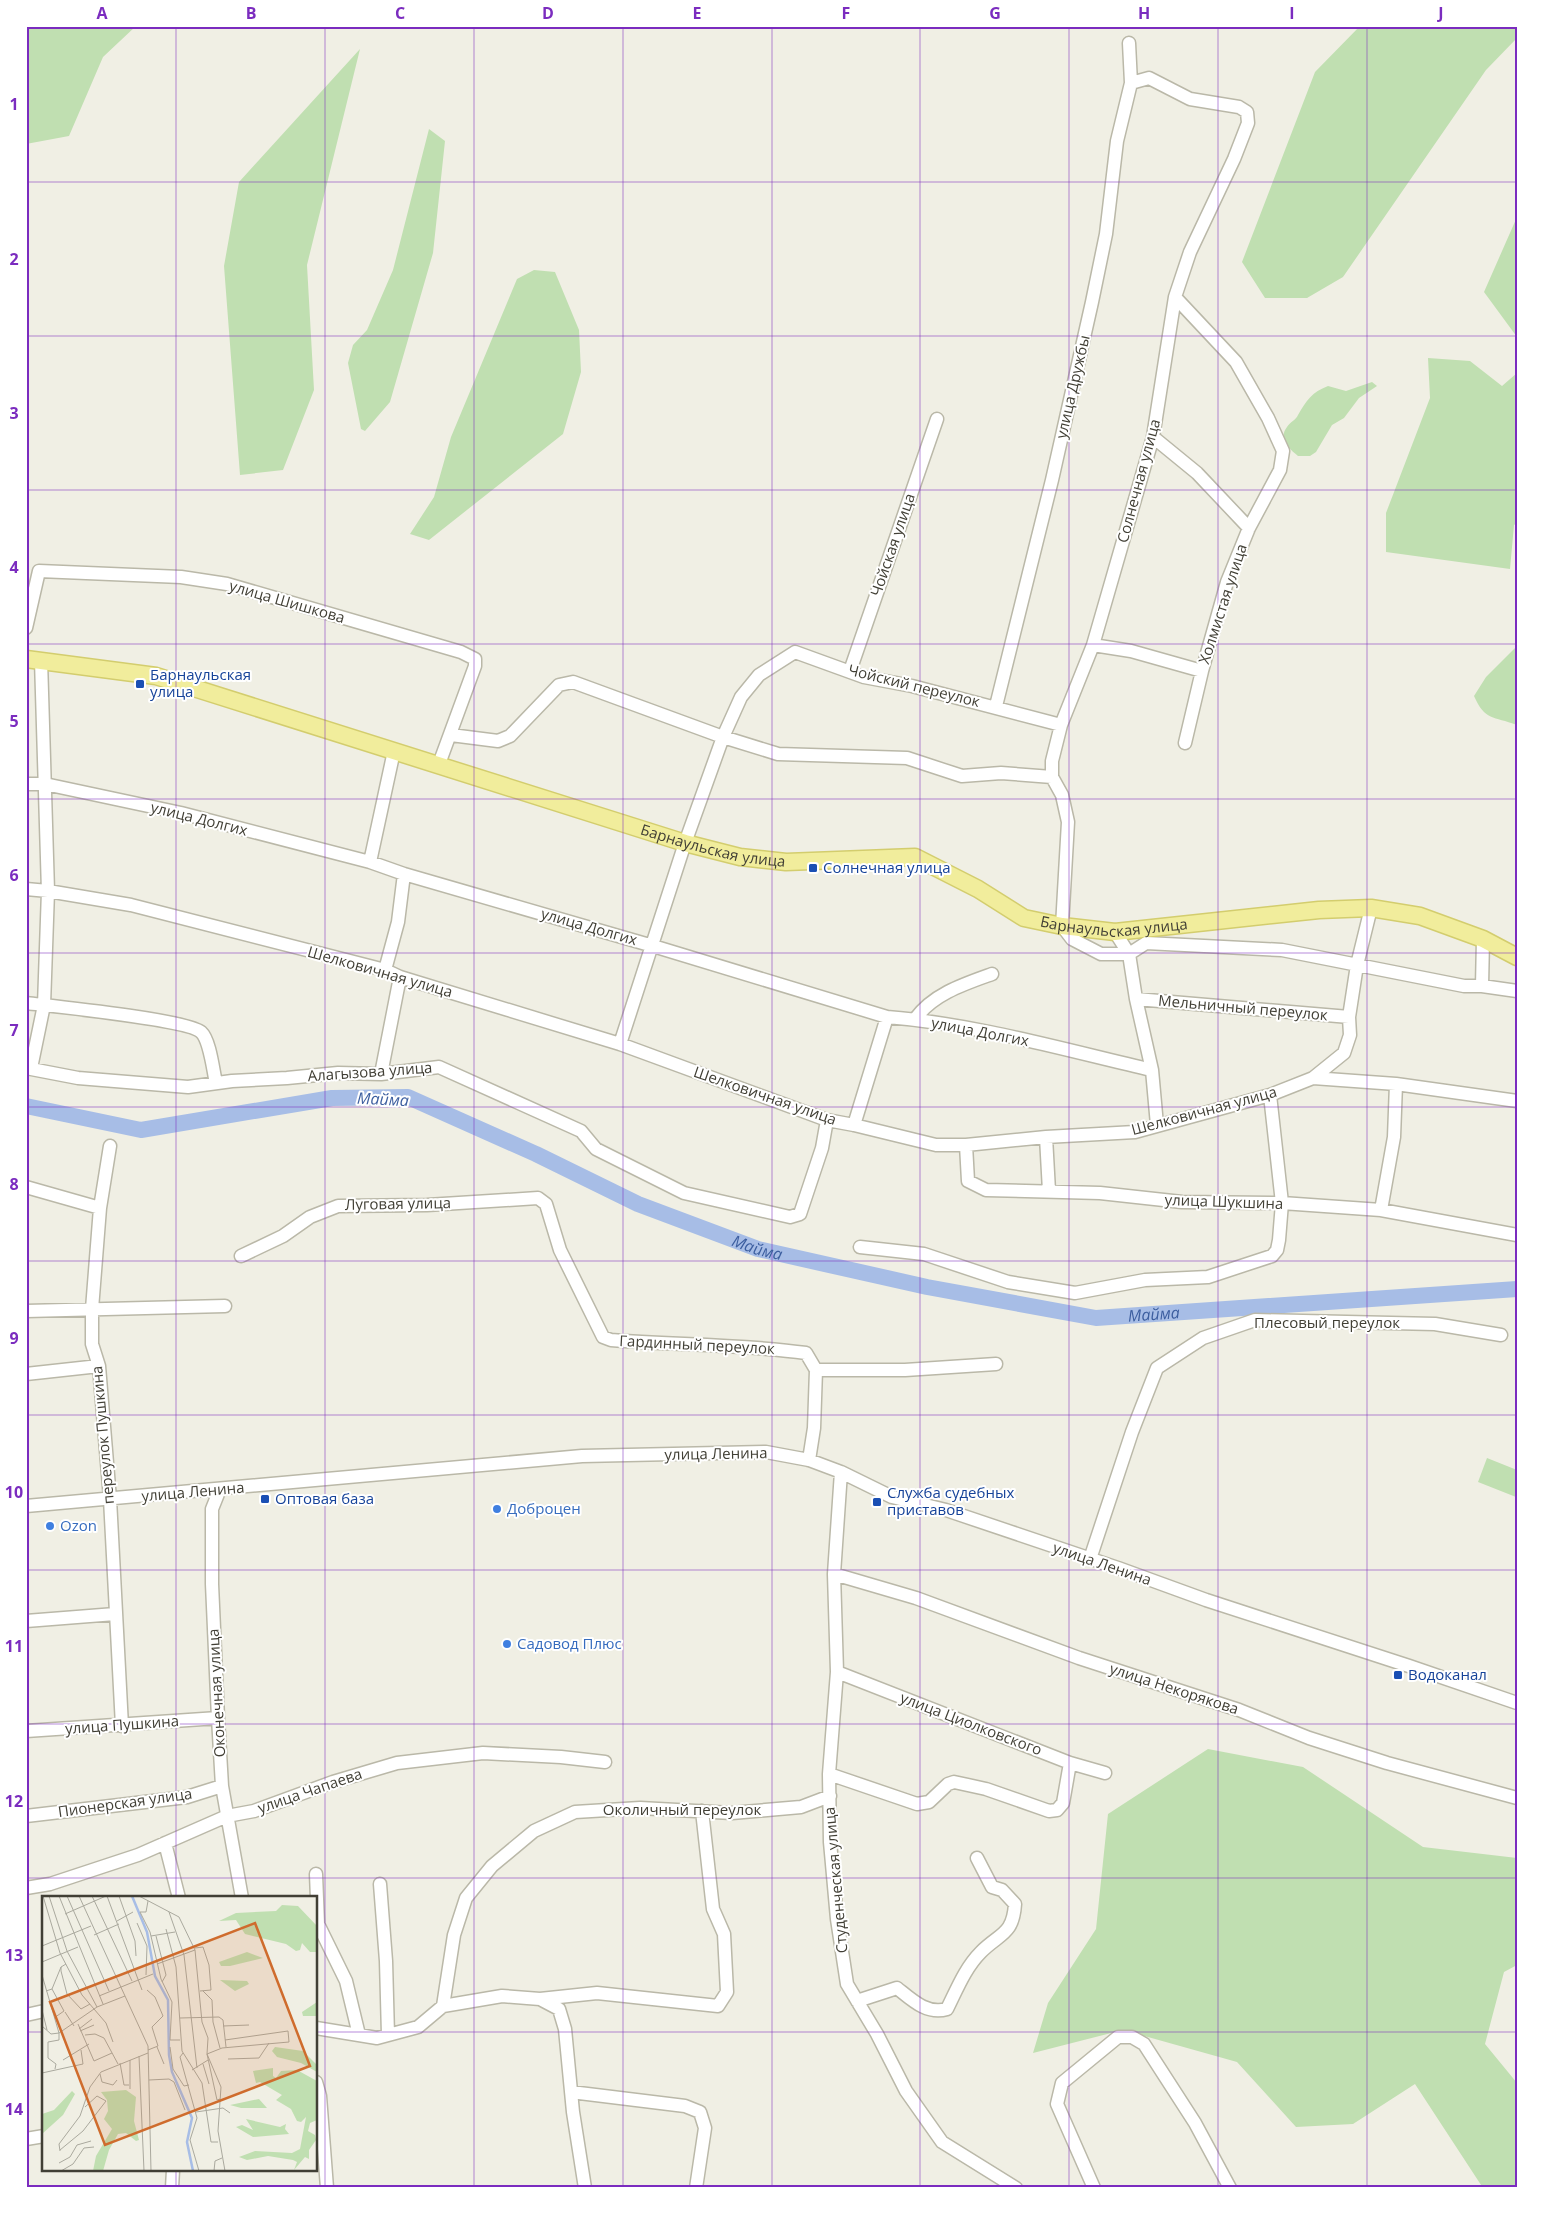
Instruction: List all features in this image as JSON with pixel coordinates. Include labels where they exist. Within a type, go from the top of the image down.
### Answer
[{"type":"main road","name":"Барнаульская улица","points":[[34,659],[156,676],[685,843],[740,857],[786,862],[915,857],[978,890],[1024,918],[1062,926],[1115,932],[1319,910],[1371,908],[1420,916],[1483,939],[1517,957]]},
{"type":"street","name":"улица Дружбы","points":[[996,706],[1045,508],[1106,234],[1117,141],[1132,82],[1129,44]]},
{"type":"street","name":"Солнечная улица","points":[[1052,777],[1052,761],[1061,724],[1093,645],[1154,437],[1175,297],[1190,252],[1234,159],[1248,123],[1246,112],[1239,107],[1190,99],[1149,78],[1132,82]]},
{"type":"street","name":"Холмистая улица","points":[[1175,297],[1236,362],[1268,418],[1283,451],[1280,470],[1249,528],[1227,582],[1202,671],[1185,743]]},
{"type":"street","name":"Чойская улица","points":[[850,671],[938,419]]},
{"type":"street","points":[[1154,437],[1197,473],[1249,528]]},
{"type":"street","name":"улица Шишкова","points":[[26,628],[39,572],[181,577],[227,584],[460,652],[475,659],[475,666],[439,764]]},
{"type":"street","points":[[1093,645],[1131,651],[1202,671]]},
{"type":"street","name":"Чойский переулок","points":[[620,1044],[685,843],[722,737],[741,696],[759,675],[795,652],[864,677],[912,686],[996,706],[1061,724]]},
{"type":"street","points":[[29,1068],[44,1005],[48,891],[45,784],[34,659]]},
{"type":"street","points":[[451,735],[498,741],[510,736],[559,685],[573,682],[722,737],[778,754],[907,758],[962,776],[1001,773],[1052,777],[1062,796],[1068,822],[1062,926],[1072,939],[1101,954],[1130,954],[1146,942],[1282,950],[1464,986],[1482,986],[1517,991]]},
{"type":"street","points":[[370,862],[394,751]]},
{"type":"street","name":"улица Долгих","points":[[26,784],[45,784],[181,813],[370,862],[404,874],[653,946],[887,1017],[915,1019],[968,1028],[1152,1070]]},
{"type":"street","points":[[385,970],[398,922],[404,874]]},
{"type":"street","name":"Шелковичная улица","points":[[26,889],[131,905],[385,970],[400,977],[620,1044],[827,1120],[936,1145],[966,1145],[1046,1137],[1135,1132],[1270,1095],[1313,1078],[1396,1084],[1517,1101]]},
{"type":"street","points":[[1313,1078],[1344,1053],[1350,1035],[1349,1017],[1357,965],[1371,908]]},
{"type":"street","points":[[1115,932],[1130,954],[1136,999],[1152,1070],[1157,1125]]},
{"type":"street","points":[[1482,986],[1483,939]]},
{"type":"street","points":[[915,1019],[923,1008],[953,988],[992,974]]},
{"type":"street","points":[[381,1074],[400,977]]},
{"type":"street","name":"Мельничный переулок","points":[[1136,999],[1349,1017]]},
{"type":"street","points":[[26,1004],[164,1021],[199,1030],[206,1038],[216,1083]]},
{"type":"street","points":[[854,1125],[887,1017]]},
{"type":"street","name":"Алагызова улица","points":[[29,1068],[78,1078],[188,1087],[338,1073],[381,1074],[440,1067],[580,1131],[596,1149],[684,1193],[790,1217],[800,1214],[822,1148],[827,1120]]},
{"type":"street","points":[[1381,1210],[1394,1137],[1396,1084]]},
{"type":"street","points":[[860,1247],[924,1254],[1008,1282],[1075,1292],[1145,1280],[1208,1277],[1272,1256],[1277,1250],[1279,1240],[1282,1203],[1270,1095]]},
{"type":"street","points":[[1046,1137],[1049,1191]]},
{"type":"street","name":"улица Шукшина","points":[[966,1145],[968,1181],[986,1190],[1100,1193],[1182,1202],[1282,1203],[1381,1210],[1517,1235]]},
{"type":"street","name":"переулок Пушкина","points":[[110,1146],[100,1208],[92,1309],[92,1344],[99,1366],[110,1499],[122,1726]]},
{"type":"street","points":[[26,1187],[100,1208]]},
{"type":"street","name":"Луговая улица","points":[[241,1256],[283,1236],[310,1217],[338,1206],[427,1205],[538,1198]]},
{"type":"street","name":"Гардинный переулок","points":[[538,1198],[546,1204],[560,1250],[603,1337],[611,1340],[771,1348],[806,1353],[816,1370]]},
{"type":"street","points":[[26,1311],[226,1306]]},
{"type":"street","name":"Плесовый переулок","points":[[1090,1559],[1132,1432],[1157,1368],[1203,1338],[1255,1320],[1435,1324],[1501,1335]]},
{"type":"street","points":[[809,1460],[814,1428],[816,1370],[905,1370],[996,1364]]},
{"type":"street","points":[[26,1374],[99,1366]]},
{"type":"street","name":"улица Ленина","points":[[26,1506],[582,1456],[766,1452],[809,1460],[841,1472],[892,1497],[946,1510],[1232,1609],[1409,1666],[1517,1704]]},
{"type":"street","name":"Студенческая улица","points":[[841,1472],[834,1574],[837,1672],[829,1774],[830,1842],[846,1984],[906,2091],[942,2142],[1016,2188]]},
{"type":"street","name":"Оконечная улица","points":[[220,1489],[212,1509],[212,1584],[218,1718],[222,1786],[242,1896]]},
{"type":"street","name":"улица Некорякова","points":[[834,1574],[916,1598],[1079,1658],[1238,1710],[1309,1738],[1387,1763],[1517,1798]]},
{"type":"street","points":[[26,1621],[115,1614]]},
{"type":"street","name":"улица Циолковского","points":[[837,1672],[1070,1763],[1105,1773]]},
{"type":"street","name":"улица Пушкина","points":[[26,1731],[218,1718]]},
{"type":"street","name":"улица Чапаева","points":[[26,1888],[50,1884],[138,1855],[227,1816],[254,1811],[333,1782],[397,1763],[484,1753],[605,1762]]},
{"type":"street","points":[[829,1774],[917,1804],[929,1802],[948,1784],[954,1782],[986,1788],[1049,1812],[1057,1810],[1063,1803],[1070,1763]]},
{"type":"street","name":"Пионерская улица","points":[[26,1816],[187,1797],[222,1786]]},
{"type":"street","name":"Околичный переулок","points":[[443,2006],[454,1935],[466,1898],[492,1866],[534,1831],[574,1812],[640,1808],[732,1813],[801,1807],[830,1796]]},
{"type":"street","points":[[318,2028],[378,2038],[418,2027],[443,2006],[502,1996],[540,1999],[597,1992],[718,2006],[728,1992],[724,1934],[713,1909],[702,1811]]},
{"type":"street","points":[[166,1843],[179,1896]]},
{"type":"street","points":[[857,2001],[896,1988],[922,2007],[939,2012],[948,2009],[964,1974],[981,1952],[1002,1937],[1014,1919],[1014,1904],[1002,1890],[992,1887],[977,1858]]},
{"type":"street","points":[[316,1874],[317,1896]]},
{"type":"street","points":[[380,1884],[386,1961],[388,2035]]},
{"type":"street","points":[[318,1924],[346,1981],[359,2035]]},
{"type":"street","points":[[540,1999],[559,2009],[565,2029],[571,2092],[585,2188]]},
{"type":"street","points":[[26,2015],[42,2011]]},
{"type":"street","points":[[1094,2188],[1057,2104],[1062,2083],[1118,2036],[1132,2037],[1144,2044],[1195,2123],[1230,2188]]},
{"type":"street","points":[[318,2089],[327,2188]]},
{"type":"street","points":[[571,2092],[685,2106],[700,2112],[705,2128],[696,2188]]},
{"type":"street","points":[[26,2139],[42,2136]]},
{"type":"street","points":[[172,2172],[172,2188]]},
{"type":"green space","points":[[26,26],[136,26],[103,57],[69,136],[26,144]]},
{"type":"green space","points":[[1360,26],[1517,26],[1517,38],[1486,70],[1343,277],[1307,298],[1265,298],[1242,262],[1315,72]]},
{"type":"green space","points":[[360,49],[307,265],[314,390],[283,470],[240,475],[224,266],[239,182]]},
{"type":"green space","points":[[429,129],[445,141],[433,253],[390,402],[365,431],[361,429],[348,363],[353,345],[367,330],[393,270]]},
{"type":"green space","points":[[1517,217],[1517,337],[1484,292]]},
{"type":"green space","points":[[534,270],[555,272],[579,330],[581,372],[563,434],[429,540],[410,534],[434,497],[451,437],[517,279]]},
{"type":"green space","points":[[1428,358],[1470,361],[1502,386],[1517,373],[1517,523],[1514,525],[1510,569],[1386,552],[1386,513],[1430,398]]},
{"type":"green space","points":[[1372,382],[1377,386],[1359,398],[1344,418],[1332,425],[1316,452],[1310,456],[1298,456],[1288,447],[1284,439],[1285,431],[1314,394],[1328,386],[1346,391]]},
{"type":"green space","points":[[1517,646],[1517,725],[1486,714],[1474,696],[1486,677]]},
{"type":"green space","points":[[1487,1458],[1517,1470],[1516,1497],[1478,1482]]},
{"type":"green space","points":[[1208,1749],[1303,1767],[1423,1847],[1517,1858],[1517,1965],[1504,1972],[1485,2044],[1517,2083],[1517,2188],[1483,2188],[1415,2084],[1353,2124],[1296,2127],[1237,2062],[1123,2030],[1033,2053],[1048,2003],[1096,1929],[1108,1814]]},
{"type":"waterway","name":"Майма","points":[[26,1106],[141,1130],[332,1098],[408,1097],[536,1154],[638,1204],[758,1249],[927,1287],[1096,1318],[1517,1289]]},
{"type":"place","name":"Барнаульская улица","points":[[140,684]]},
{"type":"place","name":"Солнечная улица","points":[[813,868]]},
{"type":"place","name":"Оптовая база","points":[[265,1499]]},
{"type":"place","name":"Служба судебных приставов","points":[[877,1502]]},
{"type":"place","name":"Доброцен","points":[[497,1509]]},
{"type":"place","name":"Ozon","points":[[50,1526]]},
{"type":"place","name":"Садовод Плюс","points":[[507,1644]]},
{"type":"place","name":"Водоканал","points":[[1398,1675]]}]
